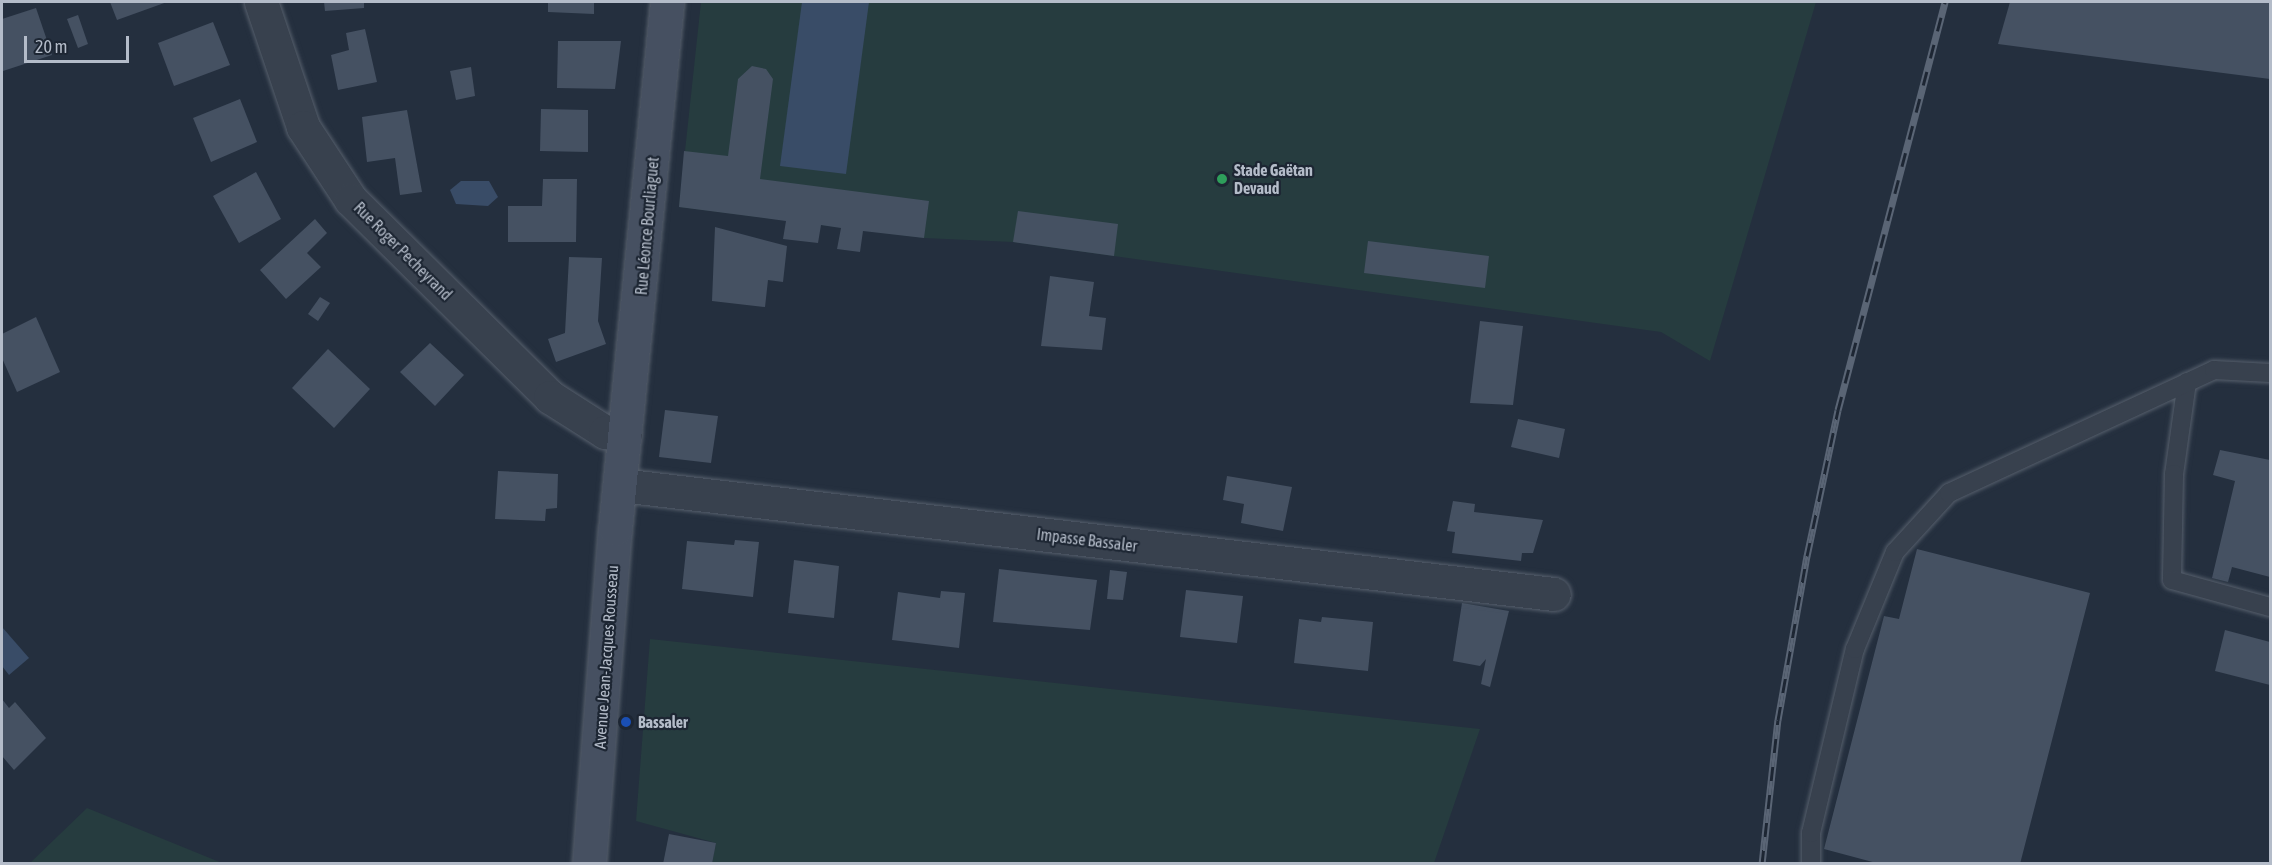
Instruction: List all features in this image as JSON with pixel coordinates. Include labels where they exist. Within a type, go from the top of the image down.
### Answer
[{"type":"main road","name":"Rue Léonce Bourliaguet","points":[[624,442],[667,2]]},
{"type":"main road","name":"Avenue Jean-Jacques Rousseau","points":[[589,864],[624,442]]},
{"type":"street","name":"Rue Roger Pecheyrand","points":[[261,2],[303,127],[351,200],[550,397],[624,442]]},
{"type":"street","name":"Impasse Bassaler","points":[[620,485],[1554,594]]},
{"type":"lane","points":[[1812,864],[1811,833],[1855,649],[1895,552],[1949,493],[2214,370],[2271,373]]},
{"type":"lane","points":[[2187,382],[2174,474],[2172,580],[2271,607]]},
{"type":"green space","name":"Stade Gaëtan Devaud","points":[[701,2],[1816,2],[1710,361],[1661,332],[1013,242],[924,238],[679,207]]},
{"type":"green space","points":[[650,639],[1480,729],[1434,863],[712,863],[716,843],[636,821]]},
{"type":"green space","points":[[87,808],[222,863],[30,863]]},
{"type":"water","points":[[802,2],[869,2],[846,174],[780,166]]},
{"type":"water","points":[[461,181],[489,181],[498,197],[488,206],[456,204],[450,190]]},
{"type":"water","points":[[2,627],[29,658],[9,675],[2,666]]},
{"type":"building","points":[[110,2],[167,2],[117,20]]},
{"type":"building","points":[[324,2],[364,2],[364,8],[325,11]]},
{"type":"building","points":[[548,2],[594,2],[594,14],[548,12]]},
{"type":"building","points":[[2010,2],[2270,2],[2270,79],[1998,44]]},
{"type":"building","points":[[36,8],[52,55],[3,71],[2,19]]},
{"type":"building","points":[[78,15],[88,44],[78,48],[67,19]]},
{"type":"building","points":[[213,22],[230,65],[174,86],[158,43]]},
{"type":"building","points":[[365,29],[377,82],[338,90],[331,55],[349,50],[346,33]]},
{"type":"building","points":[[558,41],[621,41],[615,89],[557,88]]},
{"type":"building","points":[[752,66],[766,69],[773,79],[760,179],[929,201],[924,238],[863,231],[860,252],[837,249],[841,228],[821,225],[818,243],[783,239],[786,221],[679,207],[684,151],[728,156],[738,79]]},
{"type":"building","points":[[471,67],[475,96],[456,100],[450,71]]},
{"type":"building","points":[[240,99],[257,142],[211,162],[193,118]]},
{"type":"building","points":[[541,109],[588,110],[588,152],[540,151]]},
{"type":"building","points":[[407,110],[422,192],[400,195],[395,158],[367,162],[362,117]]},
{"type":"building","points":[[256,172],[281,219],[239,243],[213,196]]},
{"type":"building","points":[[543,179],[577,179],[576,242],[508,242],[508,206],[542,206]]},
{"type":"building","points":[[1018,211],[1118,224],[1114,256],[1013,242]]},
{"type":"building","points":[[315,219],[327,233],[307,253],[321,267],[286,299],[260,270]]},
{"type":"building","points":[[715,227],[787,246],[783,282],[768,280],[765,307],[712,301]]},
{"type":"building","points":[[1368,241],[1489,256],[1485,288],[1364,273]]},
{"type":"building","points":[[569,257],[602,258],[598,321],[606,344],[556,362],[548,339],[565,333]]},
{"type":"building","points":[[1050,276],[1094,282],[1089,316],[1106,318],[1102,350],[1041,346]]},
{"type":"building","points":[[320,297],[330,303],[318,321],[308,314]]},
{"type":"building","points":[[36,317],[60,372],[17,392],[2,358],[2,334]]},
{"type":"building","points":[[1480,321],[1523,326],[1513,405],[1470,403]]},
{"type":"building","points":[[430,343],[464,375],[435,406],[400,372]]},
{"type":"building","points":[[328,349],[370,389],[334,428],[292,388]]},
{"type":"building","points":[[665,410],[718,416],[711,463],[659,457]]},
{"type":"building","points":[[1518,419],[1565,429],[1559,458],[1511,447]]},
{"type":"building","points":[[2220,450],[2270,460],[2270,577],[2232,567],[2228,582],[2212,578],[2235,481],[2213,475]]},
{"type":"building","points":[[498,471],[558,474],[557,508],[546,509],[545,521],[495,519]]},
{"type":"building","points":[[1227,476],[1292,487],[1283,531],[1241,523],[1244,504],[1223,500]]},
{"type":"building","points":[[1453,501],[1475,504],[1474,512],[1543,520],[1533,553],[1522,553],[1521,561],[1452,553],[1455,532],[1447,531]]},
{"type":"building","points":[[735,540],[759,542],[753,597],[682,589],[687,541],[734,545]]},
{"type":"building","points":[[1917,549],[2090,593],[2020,864],[1880,864],[1824,849],[1884,616],[1899,619]]},
{"type":"building","points":[[794,560],[839,566],[834,618],[788,613]]},
{"type":"building","points":[[999,569],[1097,580],[1090,630],[993,622]]},
{"type":"building","points":[[1110,570],[1127,572],[1123,600],[1107,599]]},
{"type":"building","points":[[1186,590],[1243,596],[1237,643],[1180,637]]},
{"type":"building","points":[[941,591],[965,593],[959,648],[892,640],[898,592],[940,598]]},
{"type":"building","points":[[1462,603],[1509,611],[1490,687],[1481,684],[1486,659],[1480,666],[1453,661]]},
{"type":"building","points":[[1322,617],[1373,622],[1368,671],[1294,663],[1299,619],[1321,622]]},
{"type":"building","points":[[2225,630],[2270,642],[2270,685],[2215,671]]},
{"type":"building","points":[[2,699],[9,708],[15,702],[46,738],[14,770],[2,756]]},
{"type":"building","points":[[669,834],[716,843],[712,864],[663,864]]},
{"type":"railway","points":[[1762,864],[1778,720],[1807,556],[1838,410],[1945,2]]},
{"type":"place","name":"Stade Gaëtan Devaud","points":[[1222,179]]},
{"type":"place","name":"Bassaler","points":[[626,722]]}]
